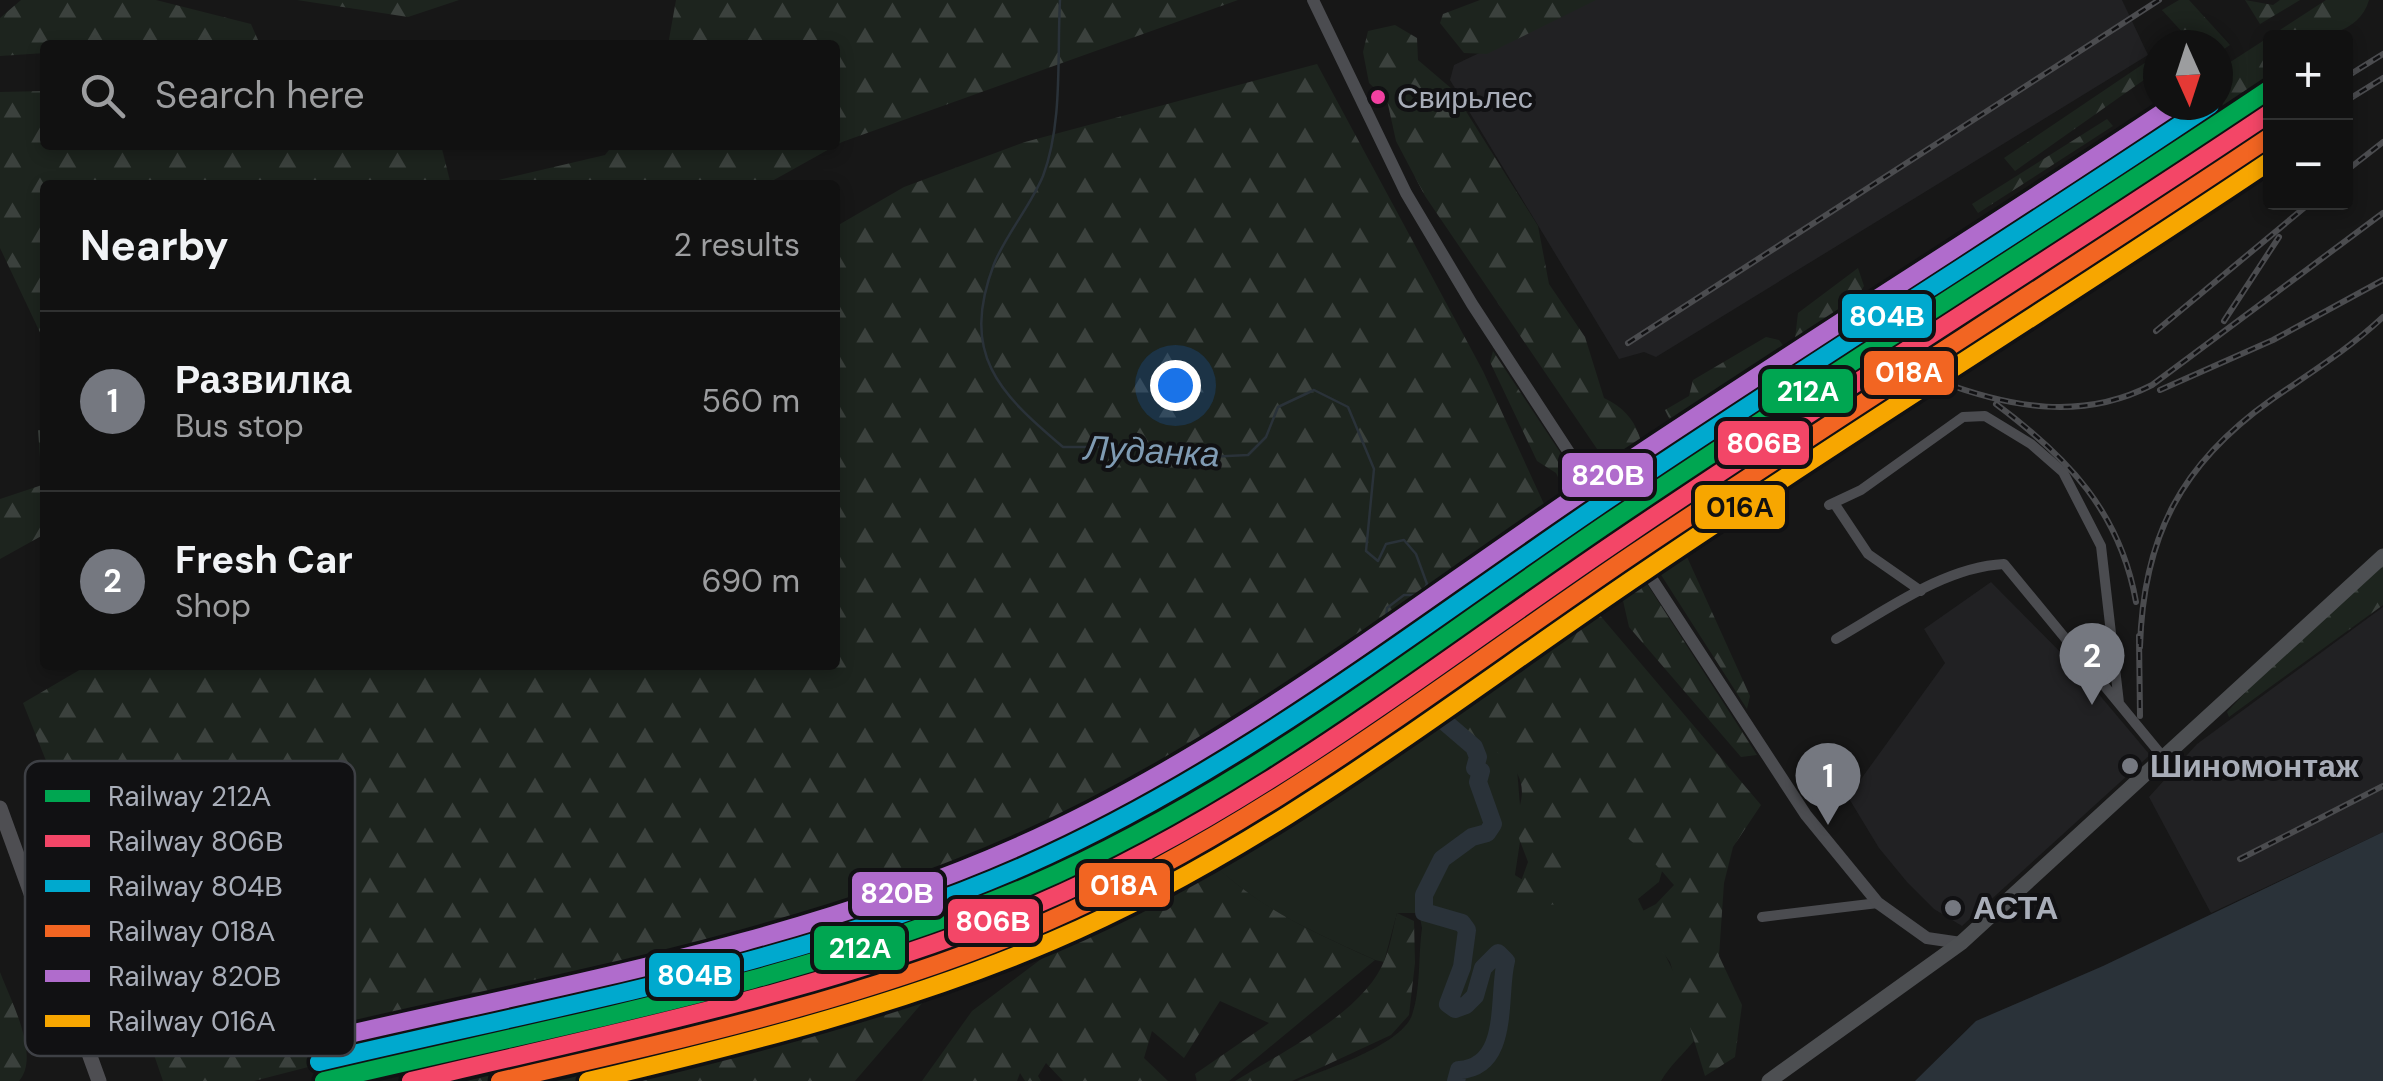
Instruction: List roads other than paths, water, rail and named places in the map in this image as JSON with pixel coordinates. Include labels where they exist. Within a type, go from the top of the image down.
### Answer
[{"type":"highway","points":[[0,808],[25,877]]},
{"type":"main road","points":[[1769,1081],[1961,943],[2383,556]]},
{"type":"street","points":[[1313,0],[1357,97],[1426,228],[1806,815],[1878,903],[1927,938],[1961,943]]},
{"type":"street","points":[[1922,591],[1868,554],[1832,504],[1861,490],[1963,416],[1985,416],[2031,444],[2064,472],[2101,546],[2119,703]]},
{"type":"street","points":[[1836,640],[1922,591],[1978,566],[2004,564],[2163,757]]},
{"type":"street","points":[[1762,918],[1878,903]]},
{"type":"street","points":[[1927,938],[1932,953],[1928,969]]},
{"type":"waterway","name":"Луданка","points":[[1060,0],[1058,89],[1049,156],[1038,187],[999,253],[985,295],[981,323],[991,369],[1020,408],[1063,447],[1159,447],[1207,457],[1248,455],[1266,437],[1278,407],[1314,390],[1348,407],[1374,469],[1366,551],[1378,561],[1386,544],[1404,540],[1416,554],[1427,584],[1421,595],[1404,595],[1387,608],[1385,630],[1397,654]]},
{"type":"waterway","name":"Луданка","points":[[1426,690],[1446,723],[1474,747],[1478,757],[1475,768],[1481,771],[1478,782],[1493,824],[1487,833],[1472,837],[1442,859],[1424,895],[1424,912],[1462,923],[1467,930],[1462,967],[1448,1004],[1455,1009],[1466,1005],[1475,996],[1483,968],[1498,953],[1506,961],[1494,1043],[1476,1066],[1459,1070],[1456,1081]]},
{"type":"railway","points":[[1628,343],[2159,0]]},
{"type":"railway","points":[[2353,73],[2383,54]]},
{"type":"railway","points":[[2353,97],[2383,78]]},
{"type":"railway","points":[[1974,315],[2263,129]]},
{"type":"railway","points":[[2353,166],[2383,142]]},
{"type":"railway","points":[[1680,515],[2263,151]]},
{"type":"railway","points":[[2156,331],[2302,210]]},
{"type":"railway","points":[[1939,381],[1993,398],[2046,407],[2073,407],[2126,396],[2152,385],[2383,213]]},
{"type":"railway","points":[[2224,321],[2279,237]]},
{"type":"railway","points":[[2160,390],[2273,340],[2383,280]]},
{"type":"railway","points":[[2140,647],[2149,571],[2159,537],[2191,477],[2240,424],[2383,317]]},
{"type":"railway","points":[[1996,404],[2046,444],[2087,489],[2117,540],[2136,602]]},
{"type":"railway","points":[[2139,636],[2140,716]]},
{"type":"railway","points":[[2240,859],[2383,786]]},
{"type":"rail line","name":"212А","points":[[324,1081],[592,1020],[858,949],[1029,886],[1107,849],[1183,809],[1329,717],[1693,466],[2263,94]]},
{"type":"rail line","name":"806В","points":[[411,1081],[727,1006],[883,961],[1035,905],[1114,869],[1190,828],[1337,736],[1702,485],[2263,118]]},
{"type":"rail line","name":"820В","points":[[355,1033],[671,961],[847,911],[1017,847],[1094,810],[1168,770],[1311,680],[1663,439],[2151,120]]},
{"type":"rail line","name":"804В","points":[[355,1054],[676,980],[853,930],[1024,866],[1101,829],[1175,789],[1319,699],[1674,455],[2187,120]]},
{"type":"rail line","name":"018А","points":[[500,1081],[777,1014],[913,973],[1046,922],[1201,844],[1347,752],[1711,502],[2263,142]]},
{"type":"rail line","name":"016А","points":[[588,1081],[765,1037],[996,964],[1132,904],[1209,863],[1357,770],[1723,519],[2263,166]]},
{"type":"rail line","name":"804В","points":[[319,1062],[345,1056]]},
{"type":"place","name":"Свирьлес","points":[[1378,97]]},
{"type":"place","name":"Fresh Car","points":[[2092,705]]},
{"type":"place","name":"Шиномонтаж","points":[[2130,766]]},
{"type":"place","name":"Развилка","points":[[1828,825]]},
{"type":"place","name":"АСТА","points":[[1953,908]]}]
